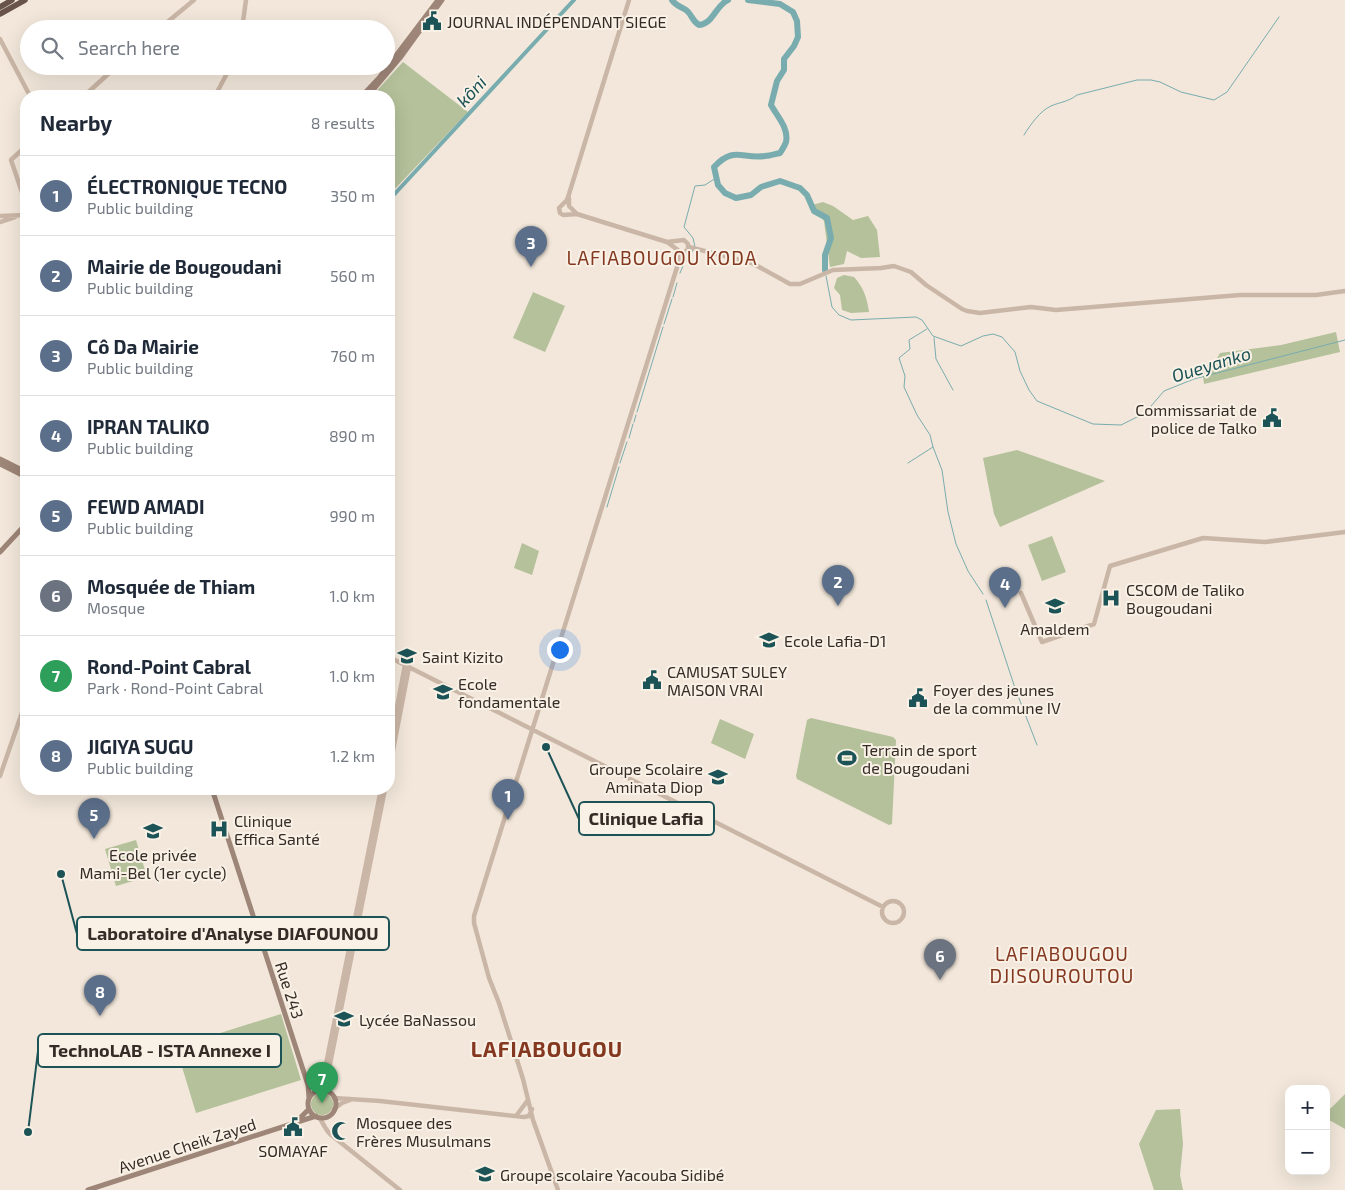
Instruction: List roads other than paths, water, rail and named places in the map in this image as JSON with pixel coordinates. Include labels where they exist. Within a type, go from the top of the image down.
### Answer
[{"type":"highway","points":[[0,7],[12,0]]},
{"type":"highway","points":[[0,14],[25,0]]},
{"type":"main road","points":[[395,56],[438,0]]},
{"type":"main road","points":[[395,64],[442,0]]},
{"type":"main road","points":[[367,90],[380,75]]},
{"type":"main road","points":[[373,90],[386,75]]},
{"type":"main road","points":[[0,459],[20,469]]},
{"type":"main road","points":[[0,464],[20,475]]},
{"type":"main road","points":[[0,547],[20,525]]},
{"type":"main road","points":[[0,552],[20,530]]},
{"type":"main road","name":"Rue 243","points":[[214,795],[308,1085],[309,1098]]},
{"type":"main road","points":[[308,1085],[318,1091],[328,1092],[334,1098],[334,1109],[326,1117],[317,1117],[309,1109],[309,1098],[318,1091]]},
{"type":"main road","name":"Avenue Cheik Zayed","points":[[294,1123],[309,1109]]},
{"type":"main road","name":"Avenue Cheik Zayed","points":[[88,1190],[317,1117]]},
{"type":"street","points":[[170,20],[194,0]]},
{"type":"street","points":[[243,20],[246,0]]},
{"type":"street","points":[[565,215],[570,212],[568,206],[569,194],[629,0]]},
{"type":"street","points":[[0,40],[27,90]]},
{"type":"street","points":[[91,90],[107,75]]},
{"type":"street","points":[[217,90],[226,75]]},
{"type":"street","points":[[20,152],[11,160],[20,186]]},
{"type":"street","points":[[568,206],[577,214]]},
{"type":"street","points":[[568,206],[559,209],[561,214],[577,214],[667,242],[681,252],[688,249],[752,264],[790,284],[800,284],[833,270],[894,266],[911,272],[926,285],[962,309],[980,313],[1031,307],[1056,310],[1240,295],[1316,295],[1345,290]]},
{"type":"street","points":[[0,216],[20,216]]},
{"type":"street","points":[[0,222],[20,216]]},
{"type":"street","points":[[678,264],[677,246],[680,241]]},
{"type":"street","points":[[667,242],[686,241],[688,249]]},
{"type":"street","points":[[558,1190],[534,1120],[532,1108],[499,1003],[489,978],[474,923],[474,916],[678,264],[681,256],[688,249]]},
{"type":"street","points":[[1021,593],[1042,642],[1094,624],[1110,566],[1203,538],[1265,542],[1345,532]]},
{"type":"street","points":[[395,660],[883,907]]},
{"type":"street","points":[[395,722],[407,666]]},
{"type":"street","points":[[395,736],[407,666]]},
{"type":"street","points":[[0,776],[20,718]]},
{"type":"street","points":[[318,1091],[322,1085],[380,795]]},
{"type":"street","points":[[328,1092],[326,1079],[384,795]]},
{"type":"street","points":[[888,902],[899,903],[904,911],[902,917],[896,922],[889,922],[882,915],[883,907],[888,902]]},
{"type":"street","points":[[334,1098],[516,1116],[534,1120]]},
{"type":"street","points":[[334,1109],[349,1100],[364,1100]]},
{"type":"street","points":[[524,1117],[521,1115],[522,1110],[528,1100]]},
{"type":"street","points":[[516,1116],[527,1106],[532,1108]]},
{"type":"street","points":[[524,1117],[531,1113],[532,1108]]},
{"type":"street","points":[[317,1117],[330,1134],[400,1190]]},
{"type":"street","points":[[323,1123],[326,1117]]},
{"type":"waterway","name":"kôni","points":[[395,194],[574,0]]},
{"type":"waterway","points":[[672,0],[688,12],[699,25],[708,21],[720,6],[728,0]]},
{"type":"waterway","points":[[748,0],[780,4],[793,12],[797,21],[798,37],[784,59],[784,70],[777,81],[771,105],[782,122],[786,132],[786,142],[780,153],[769,156],[733,155],[727,157],[714,167],[718,185],[725,193],[736,198],[751,195],[761,187],[780,181],[800,188],[807,195],[814,211],[827,218],[831,238],[825,255],[825,270]]},
{"type":"waterway","points":[[1024,135],[1040,114],[1051,106],[1067,101],[1077,95],[1137,80],[1160,82],[1181,92],[1214,100],[1227,92],[1279,17]]},
{"type":"waterway","points":[[695,247],[693,238],[684,227],[695,186],[705,185],[716,178]]},
{"type":"waterway","points":[[680,273],[693,250]]},
{"type":"waterway","name":"Oueyanko","points":[[826,276],[832,307],[839,315],[851,320],[916,317],[922,320],[933,336],[961,346],[983,336],[993,334],[1002,337],[1015,352],[1020,371],[1029,390],[1037,401],[1093,424],[1121,425],[1145,413],[1164,391],[1194,379],[1345,340]]},
{"type":"waterway","points":[[673,297],[677,283]]},
{"type":"waterway","points":[[664,324],[672,299]]},
{"type":"waterway","points":[[637,412],[663,327]]},
{"type":"waterway","points":[[927,329],[909,340],[910,349],[899,358],[905,376],[904,387],[917,415],[930,435],[942,470],[948,512],[956,544],[968,571],[983,594]]},
{"type":"waterway","points":[[934,338],[936,359],[953,390]]},
{"type":"waterway","points":[[634,422],[636,415]]},
{"type":"waterway","points":[[629,438],[633,424]]},
{"type":"waterway","points":[[620,463],[627,442]]},
{"type":"waterway","points":[[908,463],[933,447]]},
{"type":"waterway","points":[[607,507],[619,467]]},
{"type":"waterway","points":[[986,600],[1015,688],[1037,745]]},
{"type":"place","name":"JOURNAL INDÉPENDANT SIEGE","points":[[432,21]]},
{"type":"place","name":"Cô Da Mairie","points":[[531,267]]},
{"type":"place","name":"Commissariat de police de Talko","points":[[1272,418]]},
{"type":"place","name":"CSCOM de Taliko Bougoudani","points":[[1111,598]]},
{"type":"place","name":"Mairie de Bougoudani","points":[[838,606]]},
{"type":"place","name":"Amaldem","points":[[1055,606]]},
{"type":"place","name":"IPRAN TALIKO","points":[[1005,608]]},
{"type":"place","name":"Ecole Lafia-D1","points":[[769,640]]},
{"type":"place","name":"Saint Kizito","points":[[407,656]]},
{"type":"place","name":"CAMUSAT SULEY MAISON VRAI","points":[[652,680]]},
{"type":"place","name":"Ecole fondamentale","points":[[443,692]]},
{"type":"place","name":"Foyer des jeunes de la commune IV","points":[[918,698]]},
{"type":"place","name":"Clinique Lafia","points":[[546,747]]},
{"type":"place","name":"Terrain de sport de Bougoudani","points":[[847,758]]},
{"type":"place","name":"Groupe Scolaire Aminata Diop","points":[[718,777]]},
{"type":"place","name":"ÉLECTRONIQUE TECNO","points":[[508,820]]},
{"type":"place","name":"Clinique Effica Santé","points":[[219,829]]},
{"type":"place","name":"Ecole privée Mami-Bel (1er cycle)","points":[[153,831]]},
{"type":"place","name":"FEWD AMADI","points":[[94,839]]},
{"type":"place","name":"Laboratoire d'Analyse DIAFOUNOU","points":[[61,874]]},
{"type":"place","name":"Mosquée de Thiam","points":[[940,980]]},
{"type":"place","name":"JIGIYA SUGU","points":[[100,1016]]},
{"type":"place","name":"Lycée BaNassou","points":[[344,1019]]},
{"type":"place","name":"Rond-Point Cabral","points":[[322,1103]]},
{"type":"place","name":"SOMAYAF","points":[[293,1127]]},
{"type":"place","name":"Mosquee des Frères Musulmans","points":[[341,1131]]},
{"type":"place","name":"TechnoLAB - ISTA Annexe I","points":[[28,1132]]},
{"type":"place","name":"Groupe scolaire Yacouba Sidibé","points":[[485,1174]]},
{"type":"district","name":"LAFIABOUGOU KODA","points":[[662,257]]},
{"type":"district","name":"LAFIABOUGOU DJISOUROUTOU","points":[[1062,964]]},
{"type":"district","name":"LAFIABOUGOU","points":[[547,1048]]}]
